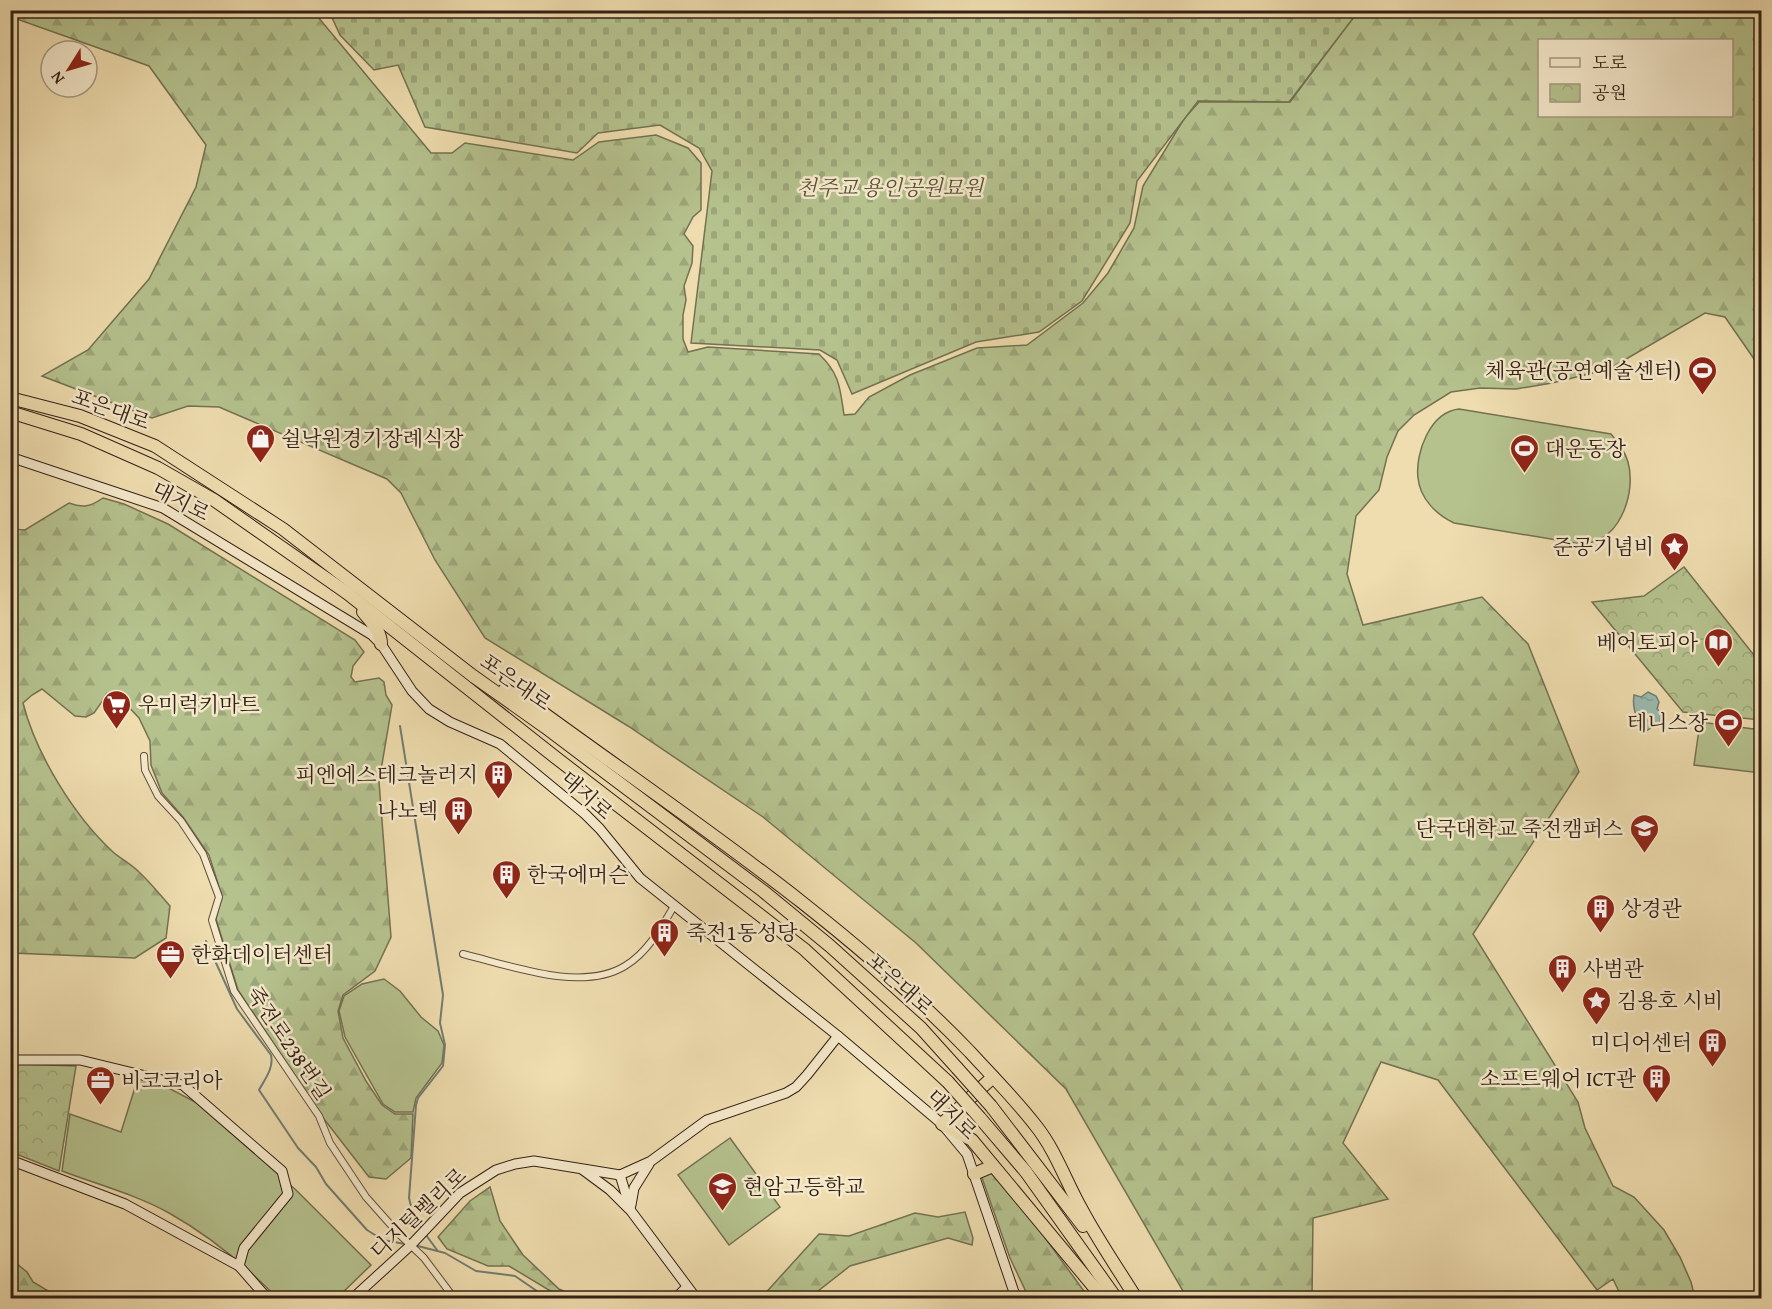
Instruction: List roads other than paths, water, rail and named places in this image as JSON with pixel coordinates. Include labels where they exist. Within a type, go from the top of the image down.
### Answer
[{"type":"highway","name":"포은대로","points":[[10,398],[80,416],[155,446],[283,529],[429,643],[763,891],[830,946],[921,1028],[991,1106],[1070,1208],[1135,1299]]},
{"type":"highway","name":"포은대로","points":[[10,412],[81,434],[158,468],[214,500],[347,593],[804,949],[948,1082],[1026,1172],[1116,1299]]},
{"type":"highway","points":[[347,593],[376,628],[381,644]]},
{"type":"highway","points":[[429,643],[542,712],[783,887],[850,941],[935,1016],[993,1077],[1037,1128],[1135,1299]]},
{"type":"highway","points":[[993,1077],[942,1124],[972,1140],[1103,1299]]},
{"type":"highway","points":[[974,1174],[993,1166]]},
{"type":"street","name":"대지로","points":[[10,457],[163,508],[361,627],[381,644],[412,691],[429,709],[450,722],[500,744],[585,814],[640,878],[838,1036],[942,1124],[967,1154],[1016,1299]]},
{"type":"street","name":"죽전로238번길","points":[[144,756],[145,770],[158,796],[181,821],[203,854],[219,897],[212,920],[234,991],[319,1116],[330,1143],[366,1197],[424,1258],[454,1299]]},
{"type":"street","points":[[463,954],[558,976],[583,977],[608,974],[626,966],[642,951],[658,934],[674,906]]},
{"type":"street","points":[[631,1211],[620,1175],[651,1161],[707,1120],[786,1093],[796,1087],[838,1036]]},
{"type":"street","points":[[10,1060],[80,1060],[183,1084],[282,1171],[288,1194],[244,1248],[239,1266]]},
{"type":"street","points":[[10,1160],[125,1204],[239,1266],[267,1299]]},
{"type":"street","name":"디지털벨리로","points":[[353,1299],[460,1193],[496,1170],[534,1161],[620,1175]]},
{"type":"street","points":[[631,1211],[634,1188],[651,1161]]},
{"type":"street","points":[[580,1168],[610,1190],[631,1211],[696,1299]]},
{"type":"street","points":[[676,1299],[687,1287]]},
{"type":"water","points":[[1648,692],[1656,696],[1659,702],[1657,709],[1661,712],[1660,722],[1646,731],[1636,714],[1634,695],[1641,697]]},
{"type":"waterway","points":[[400,726],[443,995],[440,1023],[445,1045],[443,1066],[418,1098],[416,1105],[409,1198],[421,1228]]},
{"type":"waterway","points":[[206,941],[237,1009],[271,1055],[270,1069],[259,1090],[298,1148],[367,1230],[383,1240],[405,1244]]},
{"type":"waterway","points":[[426,1235],[437,1250]]},
{"type":"waterway","points":[[414,1245],[445,1253],[476,1271],[515,1276],[547,1298]]},
{"type":"place","name":"체육관(공연예술센터)","points":[[1702,396]]},
{"type":"place","name":"쉴낙원경기장례식장","points":[[260,464]]},
{"type":"place","name":"대운동장","points":[[1524,474]]},
{"type":"place","name":"준공기념비","points":[[1675,572]]},
{"type":"place","name":"베어토피아","points":[[1719,668]]},
{"type":"place","name":"우미럭키마트","points":[[117,730]]},
{"type":"place","name":"테니스장","points":[[1729,748]]},
{"type":"place","name":"피엔에스테크놀러지","points":[[499,800]]},
{"type":"place","name":"나노텍","points":[[459,836]]},
{"type":"place","name":"단국대학교 죽전캠퍼스","points":[[1644,854]]},
{"type":"place","name":"한국에머슨","points":[[506,900]]},
{"type":"place","name":"상경관","points":[[1600,934]]},
{"type":"place","name":"죽전1동성당","points":[[665,958]]},
{"type":"place","name":"한화데이터센터","points":[[170,980]]},
{"type":"place","name":"사범관","points":[[1562,994]]},
{"type":"place","name":"김용호 시비","points":[[1596,1026]]},
{"type":"place","name":"미디어센터","points":[[1713,1068]]},
{"type":"place","name":"소프트웨어 ICT관","points":[[1657,1104]]},
{"type":"place","name":"비코코리아","points":[[100,1106]]},
{"type":"place","name":"현암고등학교","points":[[722,1212]]},
{"type":"park label","name":"천주교 용인공원묘원","points":[[890,187]]}]
